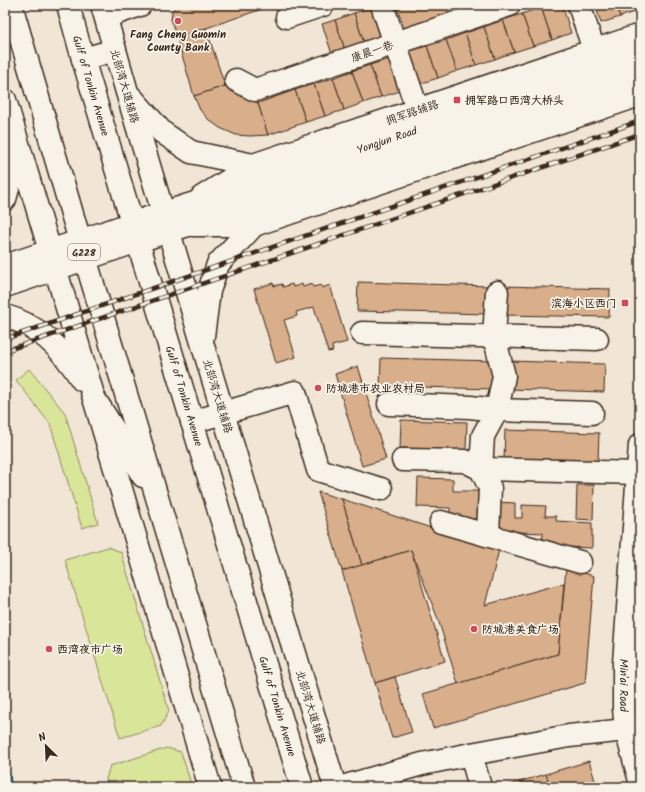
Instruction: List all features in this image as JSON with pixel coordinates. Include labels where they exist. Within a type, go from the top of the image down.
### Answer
[{"type":"main road","name":"G228","points":[[11,5],[158,499]]},
{"type":"main road","name":"Gulf of Tonkin Avenue","points":[[68,5],[302,787]]},
{"type":"main road","points":[[104,11],[140,5]]},
{"type":"main road","points":[[287,17],[322,5]]},
{"type":"main road","points":[[382,5],[420,119]]},
{"type":"main road","name":"康晨一巷","points":[[236,80],[255,90],[509,5]]},
{"type":"main road","points":[[579,5],[600,68],[640,35]]},
{"type":"main road","name":"北部湾大道辅路","points":[[104,11],[127,92],[173,223],[202,343],[335,787]]},
{"type":"main road","points":[[83,59],[115,50]]},
{"type":"main road","name":"Yongjun Road","points":[[173,223],[191,204],[303,178],[420,119],[600,68],[640,55]]},
{"type":"main road","name":"Yongjun Road","points":[[135,232],[173,223],[303,178],[600,68],[640,75]]},
{"type":"main road","points":[[127,92],[162,132],[191,152],[253,165],[303,178]]},
{"type":"main road","points":[[173,223],[254,225],[640,95]]},
{"type":"main road","points":[[5,100],[8,124],[9,185],[5,199]]},
{"type":"main road","name":"拥军路辅路","points":[[191,204],[253,165],[420,119]]},
{"type":"main road","points":[[8,124],[52,260],[210,787]]},
{"type":"main road","points":[[202,343],[209,291],[218,264],[254,225],[303,178]]},
{"type":"main road","name":"G228","points":[[5,266],[52,260],[135,232]]},
{"type":"main road","name":"G228","points":[[5,286],[52,260]]},
{"type":"main road","points":[[488,536],[490,488],[481,469],[483,436],[497,410],[504,376],[494,336],[497,292]]},
{"type":"main road","points":[[5,316],[36,330],[54,343],[72,363],[158,499],[244,787]]},
{"type":"main road","points":[[362,333],[597,339]]},
{"type":"main road","points":[[192,422],[295,392],[318,470],[381,489]]},
{"type":"main road","points":[[388,404],[592,413]]},
{"type":"main road","name":"Min'ai Road","points":[[640,445],[624,663],[632,708],[626,730],[640,781]]},
{"type":"main road","points":[[403,460],[465,461],[481,469],[638,473]]},
{"type":"main road","points":[[441,522],[580,562]]},
{"type":"main road","points":[[342,787],[422,764],[471,754],[569,736],[626,730]]},
{"type":"main road","points":[[471,754],[480,787]]},
{"type":"green space","points":[[29,369],[65,413],[98,523],[82,528],[50,424],[16,380]]},
{"type":"green space","points":[[108,547],[121,552],[169,711],[161,726],[120,738],[65,560]]},
{"type":"green space","points":[[167,748],[181,752],[192,787],[108,787],[106,779],[110,766]]},
{"type":"water","points":[[5,761],[13,787],[5,787]]},
{"type":"building","points":[[177,5],[265,5],[265,8],[177,38],[171,20],[172,11]]},
{"type":"building","points":[[396,5],[479,5],[405,30]]},
{"type":"building","points":[[548,5],[562,5],[571,33],[552,40],[541,7]]},
{"type":"building","points":[[595,5],[616,5],[620,17],[601,23]]},
{"type":"building","points":[[616,5],[637,5],[639,10],[620,17]]},
{"type":"building","points":[[374,7],[383,37],[364,43],[354,13]]},
{"type":"building","points":[[541,7],[552,40],[533,46],[522,14]]},
{"type":"building","points":[[354,13],[364,43],[345,50],[335,20]]},
{"type":"building","points":[[522,14],[533,46],[514,52],[503,20]]},
{"type":"building","points":[[335,20],[345,50],[332,54],[322,24]]},
{"type":"building","points":[[503,20],[514,52],[495,59],[484,27]]},
{"type":"building","points":[[484,27],[495,59],[476,65],[465,33]]},
{"type":"building","points":[[206,28],[225,86],[194,96],[177,38]]},
{"type":"building","points":[[465,33],[476,65],[457,71],[446,40]]},
{"type":"building","points":[[446,40],[457,71],[438,78],[427,46]]},
{"type":"building","points":[[427,46],[438,78],[419,84],[408,52]]},
{"type":"building","points":[[389,59],[400,91],[381,97],[370,65]]},
{"type":"building","points":[[370,65],[381,97],[363,103],[352,71]]},
{"type":"building","points":[[352,71],[363,103],[344,110],[333,78]]},
{"type":"building","points":[[333,78],[344,110],[325,116],[314,84]]},
{"type":"building","points":[[314,84],[325,116],[306,122],[295,90]]},
{"type":"building","points":[[225,86],[258,103],[268,135],[236,135],[220,128],[209,120],[200,110],[194,96]]},
{"type":"building","points":[[295,90],[306,122],[268,135],[258,103]]},
{"type":"building","points":[[358,282],[490,286],[489,314],[357,311]]},
{"type":"building","points":[[273,283],[274,286],[282,284],[283,287],[292,284],[293,287],[302,284],[303,287],[312,284],[313,287],[321,285],[322,288],[330,285],[347,342],[332,346],[333,351],[328,352],[314,307],[296,312],[297,316],[284,320],[296,357],[276,363],[254,289]]},
{"type":"building","points":[[504,286],[610,289],[609,317],[503,315]]},
{"type":"building","points":[[381,358],[495,361],[494,389],[380,386]]},
{"type":"building","points":[[510,361],[605,364],[604,392],[509,389]]},
{"type":"building","points":[[358,366],[386,459],[362,466],[335,374]]},
{"type":"building","points":[[401,420],[467,422],[466,450],[400,448]]},
{"type":"building","points":[[505,430],[599,433],[598,461],[504,459]]},
{"type":"building","points":[[418,478],[453,479],[453,491],[484,491],[483,519],[450,518],[450,508],[417,507]]},
{"type":"building","points":[[577,485],[594,485],[593,520],[576,519]]},
{"type":"building","points":[[318,492],[342,499],[362,565],[342,571]]},
{"type":"building","points":[[342,499],[499,550],[485,605],[564,583],[558,654],[458,684],[438,619],[411,550],[362,565]]},
{"type":"building","points":[[496,502],[515,503],[515,518],[522,518],[522,505],[546,506],[545,516],[556,516],[556,521],[592,523],[592,548],[542,546],[543,533],[496,531]]},
{"type":"building","points":[[411,550],[445,661],[375,683],[342,571]]},
{"type":"building","points":[[566,568],[594,576],[585,683],[433,728],[423,694],[558,654]]},
{"type":"building","points":[[395,677],[412,732],[392,738],[375,683]]},
{"type":"building","points":[[589,761],[597,787],[550,787],[546,774]]},
{"type":"building","points":[[546,774],[550,787],[502,787]]},
{"type":"building","points":[[470,782],[471,787],[455,787]]},
{"type":"railway","points":[[5,339],[640,121]]},
{"type":"railway","points":[[5,351],[640,134]]},
{"type":"place","name":"Fang Cheng Guomin County Bank","points":[[178,21]]},
{"type":"place","name":"拥军路口西湾大桥头","points":[[457,100]]},
{"type":"place","name":"滨海小区西门","points":[[625,303]]},
{"type":"place","name":"防城港市农业农村局","points":[[318,388]]},
{"type":"place","name":"防城港美食广场","points":[[474,629]]},
{"type":"place","name":"西湾夜市广场","points":[[49,649]]}]
